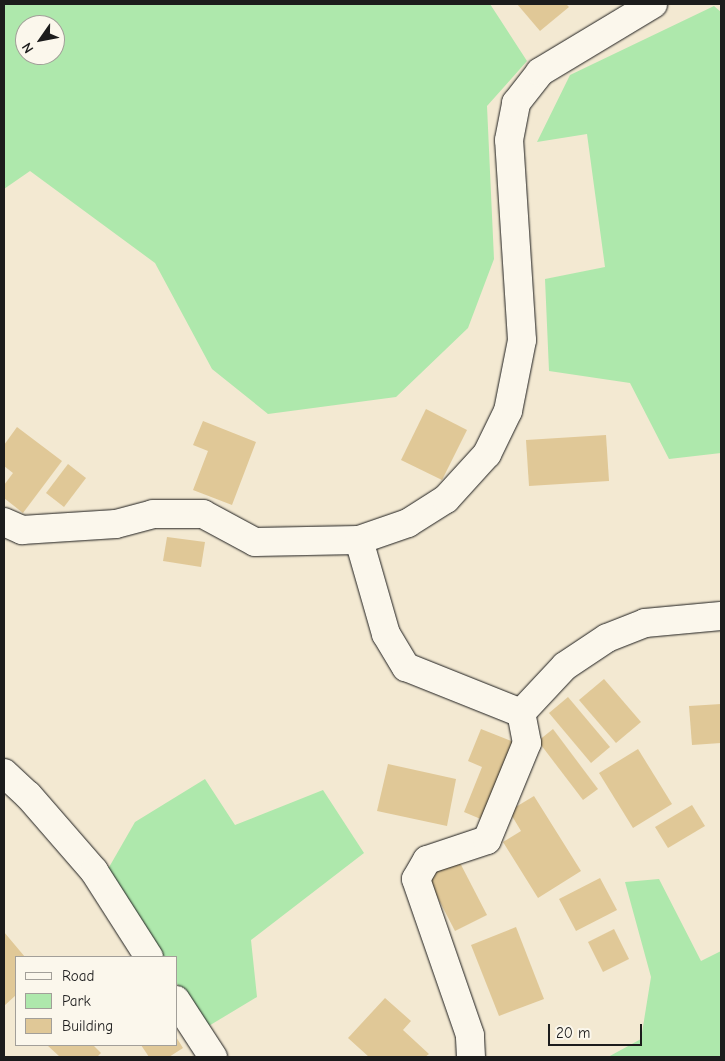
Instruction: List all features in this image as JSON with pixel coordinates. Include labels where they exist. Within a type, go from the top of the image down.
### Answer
[{"type":"street","points":[[4,522],[22,530],[116,524],[152,514],[203,514],[255,542],[359,540],[408,523],[446,499],[487,454],[508,411],[522,340],[509,140],[516,103],[540,72],[652,4]]},
{"type":"street","points":[[359,540],[386,634],[406,667],[521,714]]},
{"type":"street","points":[[521,714],[565,666],[607,638],[644,623],[721,616]]},
{"type":"street","points":[[471,1057],[470,1035],[416,879],[427,860],[486,840],[527,742],[521,714]]},
{"type":"street","points":[[4,773],[28,795],[94,871],[148,956]]},
{"type":"street","points":[[178,1003],[213,1057]]},
{"type":"green space","points":[[4,4],[490,4],[527,61],[487,106],[494,259],[468,328],[396,397],[268,414],[212,369],[155,263],[30,171],[4,189]]},
{"type":"green space","points":[[714,6],[721,12],[721,453],[669,459],[630,383],[549,371],[545,279],[605,267],[587,134],[537,142],[570,75]]},
{"type":"green space","points":[[205,779],[235,825],[323,790],[364,853],[251,940],[257,997],[207,1027],[178,985],[178,956],[158,956],[104,876],[135,822]]},
{"type":"green space","points":[[659,879],[701,961],[721,951],[721,1057],[608,1057],[641,1039],[651,977],[625,882]]},
{"type":"building","points":[[517,4],[566,4],[569,7],[540,31]]},
{"type":"building","points":[[426,409],[467,430],[442,480],[401,460]]},
{"type":"building","points":[[203,421],[256,442],[232,505],[193,490],[208,451],[193,445]]},
{"type":"building","points":[[17,427],[62,461],[23,513],[4,498],[4,485],[13,473],[4,466],[4,445]]},
{"type":"building","points":[[606,435],[609,481],[529,486],[526,440]]},
{"type":"building","points":[[68,464],[86,478],[64,507],[46,493]]},
{"type":"building","points":[[167,537],[205,542],[201,567],[163,561]]},
{"type":"building","points":[[604,679],[641,722],[616,743],[579,700]]},
{"type":"building","points":[[568,697],[610,747],[591,763],[549,713]]},
{"type":"building","points":[[721,704],[721,743],[692,745],[689,706]]},
{"type":"building","points":[[481,729],[514,742],[483,820],[464,812],[482,767],[468,761]]},
{"type":"building","points":[[553,729],[598,789],[583,800],[538,741]]},
{"type":"building","points":[[638,749],[672,804],[633,828],[599,773]]},
{"type":"building","points":[[388,764],[456,779],[447,826],[377,811]]},
{"type":"building","points":[[534,796],[581,871],[538,898],[503,842],[521,831],[509,811]]},
{"type":"building","points":[[692,805],[705,826],[668,848],[655,827]]},
{"type":"building","points":[[458,859],[487,915],[455,931],[426,875]]},
{"type":"building","points":[[600,878],[617,910],[576,931],[559,899]]},
{"type":"building","points":[[516,927],[544,999],[499,1016],[471,945]]},
{"type":"building","points":[[614,929],[629,959],[603,972],[588,942]]},
{"type":"building","points":[[4,932],[24,956],[15,956],[15,996],[4,1006]]},
{"type":"building","points":[[385,998],[411,1021],[403,1030],[429,1054],[425,1057],[369,1057],[348,1038]]},
{"type":"building","points":[[178,1040],[183,1048],[169,1057],[149,1057],[142,1046],[178,1046]]},
{"type":"building","points":[[48,1046],[94,1046],[101,1053],[97,1057],[60,1057]]}]
